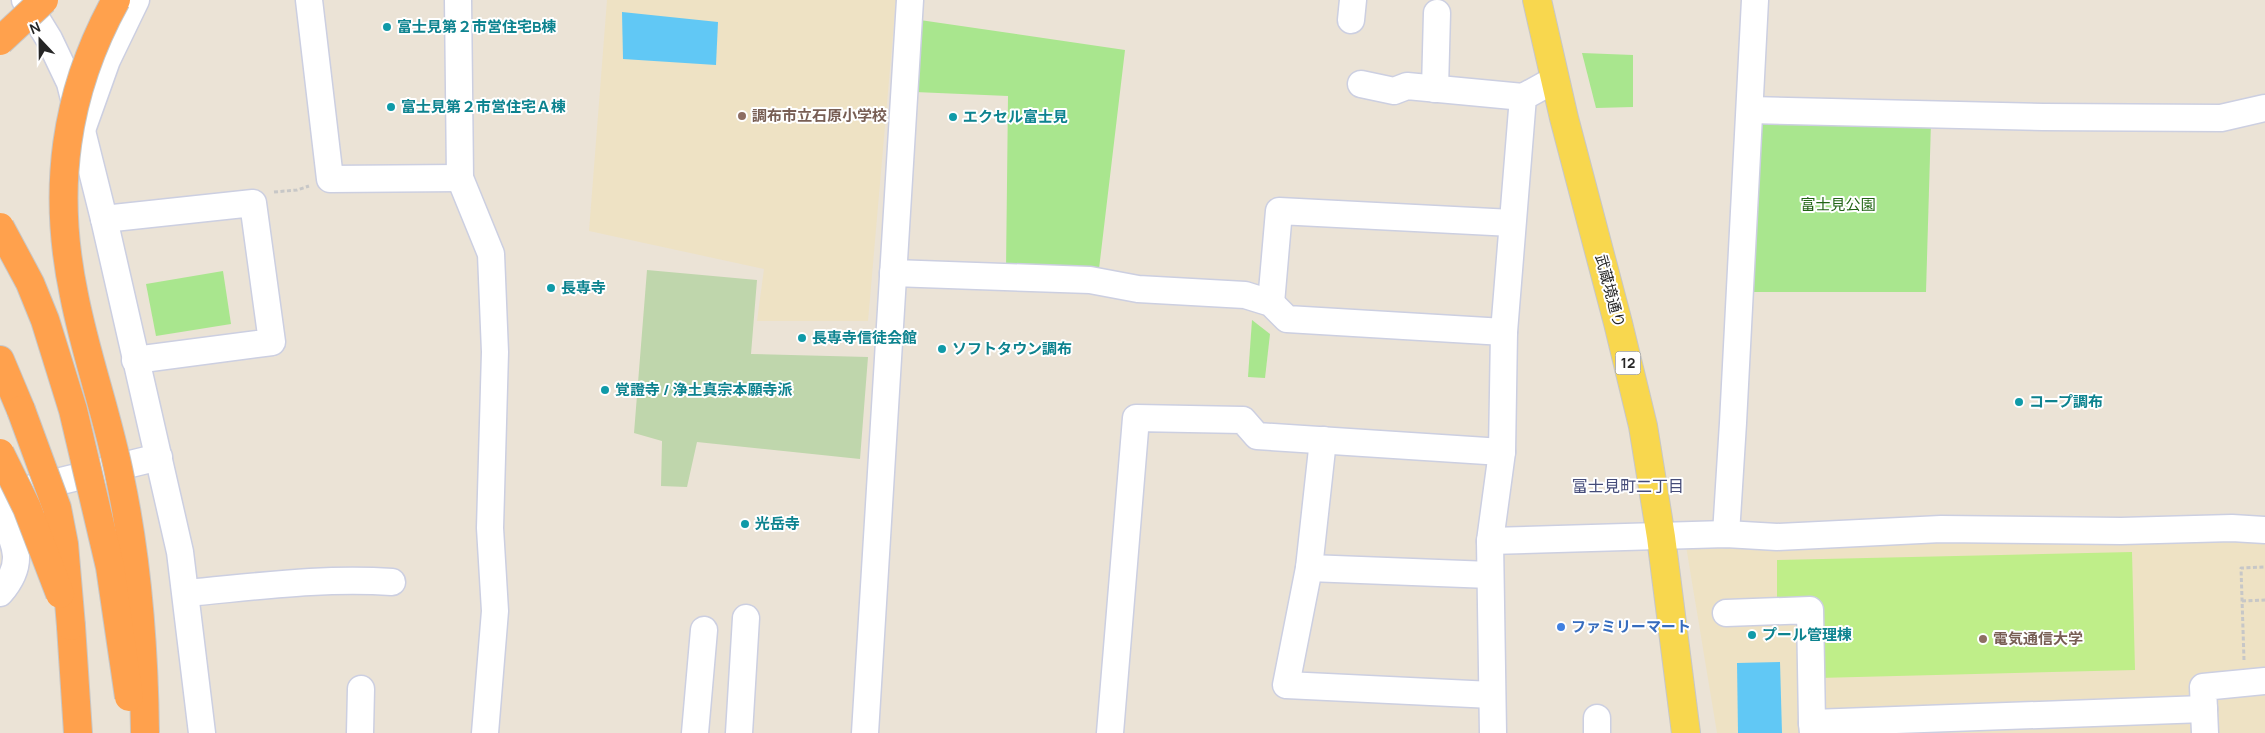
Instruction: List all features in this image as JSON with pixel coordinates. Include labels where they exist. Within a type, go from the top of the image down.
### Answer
[{"type":"highway","points":[[0,41],[44,0]]},
{"type":"highway","points":[[116,0],[99,32],[80,84],[67,132],[62,184],[65,245],[74,296],[110,432],[125,504],[136,571],[142,637],[145,733]]},
{"type":"highway","points":[[0,227],[30,283],[45,320],[73,410],[110,566],[132,733]]},
{"type":"highway","points":[[0,360],[57,508],[64,544],[78,733]]},
{"type":"highway","points":[[0,453],[27,508],[71,626]]},
{"type":"main road","name":"武蔵境通り","points":[[1537,0],[1554,80],[1643,426],[1661,537],[1686,733]]},
{"type":"street","points":[[26,0],[49,39],[70,84],[104,219],[180,552],[202,733]]},
{"type":"street","points":[[82,130],[107,60],[136,0]]},
{"type":"street","points":[[309,0],[330,179],[460,178]]},
{"type":"street","points":[[458,0],[460,178],[491,254],[495,352],[490,528],[495,611],[485,733]]},
{"type":"street","points":[[865,733],[910,0]]},
{"type":"street","points":[[1726,534],[1755,0]]},
{"type":"street","points":[[1435,89],[1438,13]]},
{"type":"street","points":[[1361,84],[1394,92],[1408,86],[1523,97],[1554,80]]},
{"type":"street","points":[[1493,733],[1490,541],[1502,452],[1504,332],[1523,97]]},
{"type":"street","points":[[1750,110],[2043,117],[2220,118],[2265,108]]},
{"type":"street","points":[[104,219],[253,203],[272,342],[135,360]]},
{"type":"street","points":[[1271,303],[1279,211],[1512,223]]},
{"type":"street","points":[[893,273],[1090,280],[1138,289],[1245,295],[1271,303],[1287,319],[1504,332]]},
{"type":"street","points":[[1110,733],[1136,418],[1243,420],[1257,436],[1502,452]]},
{"type":"street","points":[[1323,440],[1309,568],[1286,685],[1492,694]]},
{"type":"street","points":[[0,496],[159,457]]},
{"type":"street","points":[[0,512],[14,547],[16,566],[7,585],[0,593]]},
{"type":"street","points":[[1490,541],[1726,534],[1776,537],[1941,529],[2121,531],[2232,528],[2265,530]]},
{"type":"street","points":[[1309,568],[1490,575]]},
{"type":"street","points":[[186,593],[356,580],[392,582]]},
{"type":"street","points":[[1726,613],[1810,610],[1812,728],[2205,721],[2204,686],[2255,682]]},
{"type":"street","points":[[739,733],[746,618]]},
{"type":"street","points":[[695,733],[704,630]]},
{"type":"street","points":[[360,733],[361,689]]},
{"type":"path","points":[[253,203],[261,193],[297,190],[330,179]]},
{"type":"path","points":[[2255,682],[2242,601],[2241,568],[2265,567]]},
{"type":"path","points":[[2242,601],[2265,600]]},
{"type":"shaded area","name":"調布市立石原小学校","points":[[607,0],[896,0],[868,321],[757,321],[764,269],[589,231]]},
{"type":"shaded area","name":"電気通信大学","points":[[2265,540],[2265,733],[1717,733],[1686,546]]},
{"type":"green space","points":[[913,19],[1125,50],[1099,269],[1006,270],[1008,96],[915,92]]},
{"type":"green space","points":[[1582,53],[1633,55],[1633,107],[1596,108]]},
{"type":"green space","name":"富士見公園","points":[[1751,116],[1931,122],[1926,292],[1748,292]]},
{"type":"green space","points":[[647,270],[757,280],[751,354],[868,357],[860,459],[697,442],[687,487],[661,486],[662,441],[634,433]]},
{"type":"green space","points":[[223,271],[231,324],[156,336],[146,284]]},
{"type":"green space","points":[[1252,320],[1270,334],[1265,378],[1248,377]]},
{"type":"green space","points":[[2132,552],[2135,670],[1818,678],[1817,597],[1777,598],[1777,560]]},
{"type":"water","points":[[622,12],[718,22],[716,65],[623,59]]},
{"type":"water","points":[[1780,662],[1782,733],[1738,733],[1737,663]]},
{"type":"place","name":"富士見第２市営住宅B棟","points":[[387,27]]},
{"type":"place","name":"富士見第２市営住宅Ａ棟","points":[[391,107]]},
{"type":"place","name":"調布市立石原小学校","points":[[742,116]]},
{"type":"place","name":"エクセル富士見","points":[[953,117]]},
{"type":"place","name":"長専寺","points":[[551,288]]},
{"type":"place","name":"長専寺信徒会館","points":[[802,338]]},
{"type":"place","name":"ソフトタウン調布","points":[[942,349]]},
{"type":"place","name":"覚證寺 / 浄土真宗本願寺派","points":[[605,390]]},
{"type":"place","name":"コープ調布","points":[[2019,402]]},
{"type":"place","name":"光岳寺","points":[[745,524]]},
{"type":"place","name":"ファミリーマート","points":[[1561,627]]},
{"type":"place","name":"プール管理棟","points":[[1752,635]]},
{"type":"place","name":"電気通信大学","points":[[1983,639]]},
{"type":"district","name":"富士見町二丁目","points":[[1628,486]]}]
